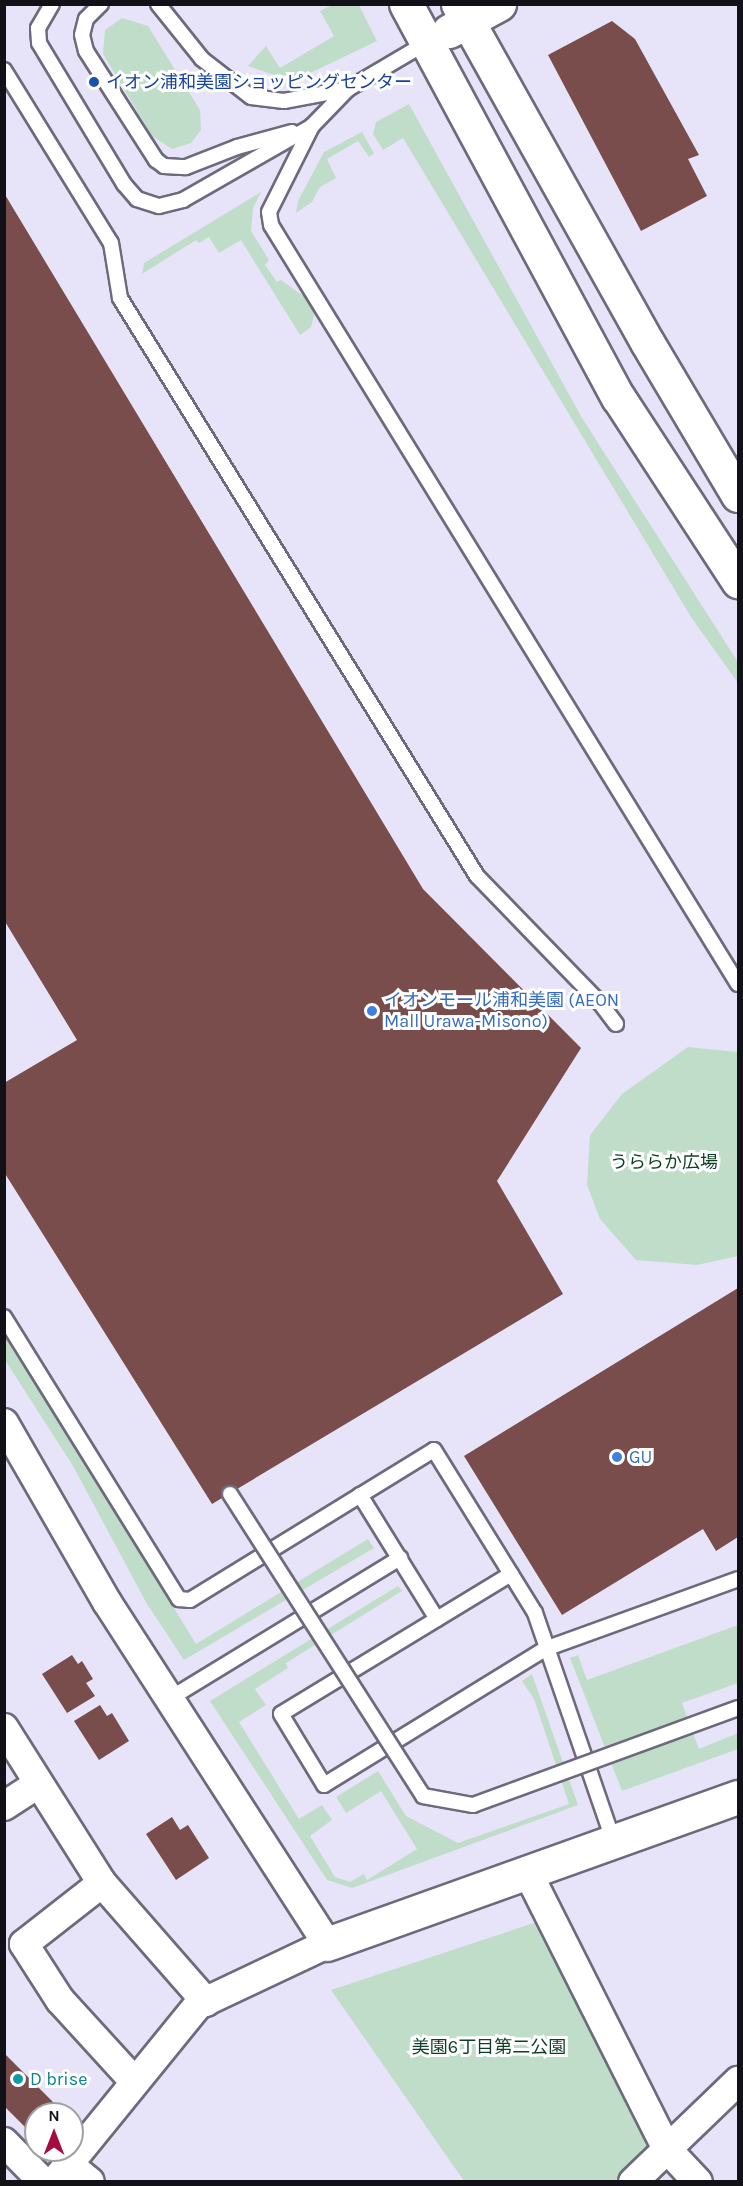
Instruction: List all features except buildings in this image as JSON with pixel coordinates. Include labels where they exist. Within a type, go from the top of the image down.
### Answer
[{"type":"street","points":[[406,4],[618,397],[738,581]]},
{"type":"street","points":[[426,43],[462,13],[500,4]]},
{"type":"street","points":[[462,13],[647,342],[738,495]]},
{"type":"street","points":[[4,1423],[107,1602],[327,1944]]},
{"type":"street","points":[[4,1728],[102,1883],[206,2002]]},
{"type":"street","points":[[4,1806],[38,1784]]},
{"type":"street","points":[[90,2181],[61,2173],[133,2080],[198,2005],[327,1944],[738,1797]]},
{"type":"street","points":[[528,1873],[667,2149],[698,2181]]},
{"type":"street","points":[[102,1883],[24,1944],[60,2000],[133,2080]]},
{"type":"street","points":[[633,2181],[738,2081]]},
{"type":"street","points":[[4,2142],[44,2181]]},
{"type":"lane","points":[[52,4],[38,28],[39,43],[137,199],[159,206],[183,200],[312,126],[348,89],[426,43]]},
{"type":"lane","points":[[101,4],[86,19],[82,35],[86,51],[156,160],[164,166],[186,167],[237,147],[312,126]]},
{"type":"lane","points":[[151,4],[168,18]]},
{"type":"lane","points":[[158,4],[201,59],[251,97],[284,101],[348,89]]},
{"type":"lane","points":[[4,70],[111,243],[120,298],[477,876],[601,1005],[616,1024]]},
{"type":"lane","points":[[312,126],[269,212],[271,225],[336,327],[738,984]]},
{"type":"lane","points":[[4,1317],[179,1599],[190,1600],[434,1450],[535,1613],[545,1649],[614,1842]]},
{"type":"lane","points":[[230,1494],[423,1796],[473,1805],[738,1708]]},
{"type":"lane","points":[[360,1495],[437,1619]]},
{"type":"lane","points":[[169,1699],[400,1558]]},
{"type":"lane","points":[[511,1574],[281,1714],[324,1785],[545,1649],[738,1579]]},
{"type":"green space","points":[[332,5],[359,5],[377,41],[306,75],[277,76],[248,66],[266,46],[280,68],[334,36],[320,11]]},
{"type":"green space","points":[[122,18],[148,26],[200,110],[201,130],[191,143],[172,149],[152,136],[103,54],[105,30]]},
{"type":"green space","points":[[409,104],[582,418],[738,662],[738,683],[691,617],[403,138],[383,150],[373,134],[376,122]]},
{"type":"green space","points":[[362,132],[374,153],[369,157],[358,141],[327,159],[336,178],[320,187],[312,202],[296,213],[298,201],[324,152]]},
{"type":"green space","points":[[261,192],[253,208],[251,231],[269,260],[265,265],[277,282],[281,280],[306,298],[315,312],[311,327],[300,335],[241,240],[219,253],[209,237],[199,243],[196,240],[142,274],[144,263]]},
{"type":"green space","name":"うららか広場","points":[[688,1047],[738,1052],[738,1256],[697,1265],[636,1260],[600,1219],[587,1185],[590,1135],[622,1094]]},
{"type":"green space","points":[[4,1331],[196,1644],[368,1539],[374,1548],[184,1660],[147,1604],[73,1466],[5,1360]]},
{"type":"green space","points":[[398,1586],[402,1591],[286,1663],[288,1668],[255,1689],[266,1705],[239,1722],[299,1819],[322,1805],[332,1820],[310,1836],[335,1877],[350,1882],[364,1874],[367,1880],[417,1849],[381,1791],[346,1813],[336,1797],[378,1771],[406,1816],[458,1843],[569,1804],[534,1699],[522,1681],[532,1674],[578,1805],[352,1888],[327,1880],[210,1701]]},
{"type":"green space","points":[[738,1625],[738,1683],[682,1703],[699,1749],[738,1733],[738,1749],[622,1791],[570,1658],[578,1655],[587,1680]]},
{"type":"green space","name":"美園6丁目第二公園","points":[[534,1923],[654,2146],[614,2181],[464,2181],[331,1990]]},
{"type":"place","name":"イオン浦和美園ショッピングセンター","points":[[94,82]]},
{"type":"place","name":"イオンモール浦和美園 (AEON Mall Urawa-Misono)","points":[[372,1011]]},
{"type":"place","name":"GU","points":[[617,1457]]},
{"type":"place","name":"D brise","points":[[18,2079]]}]
